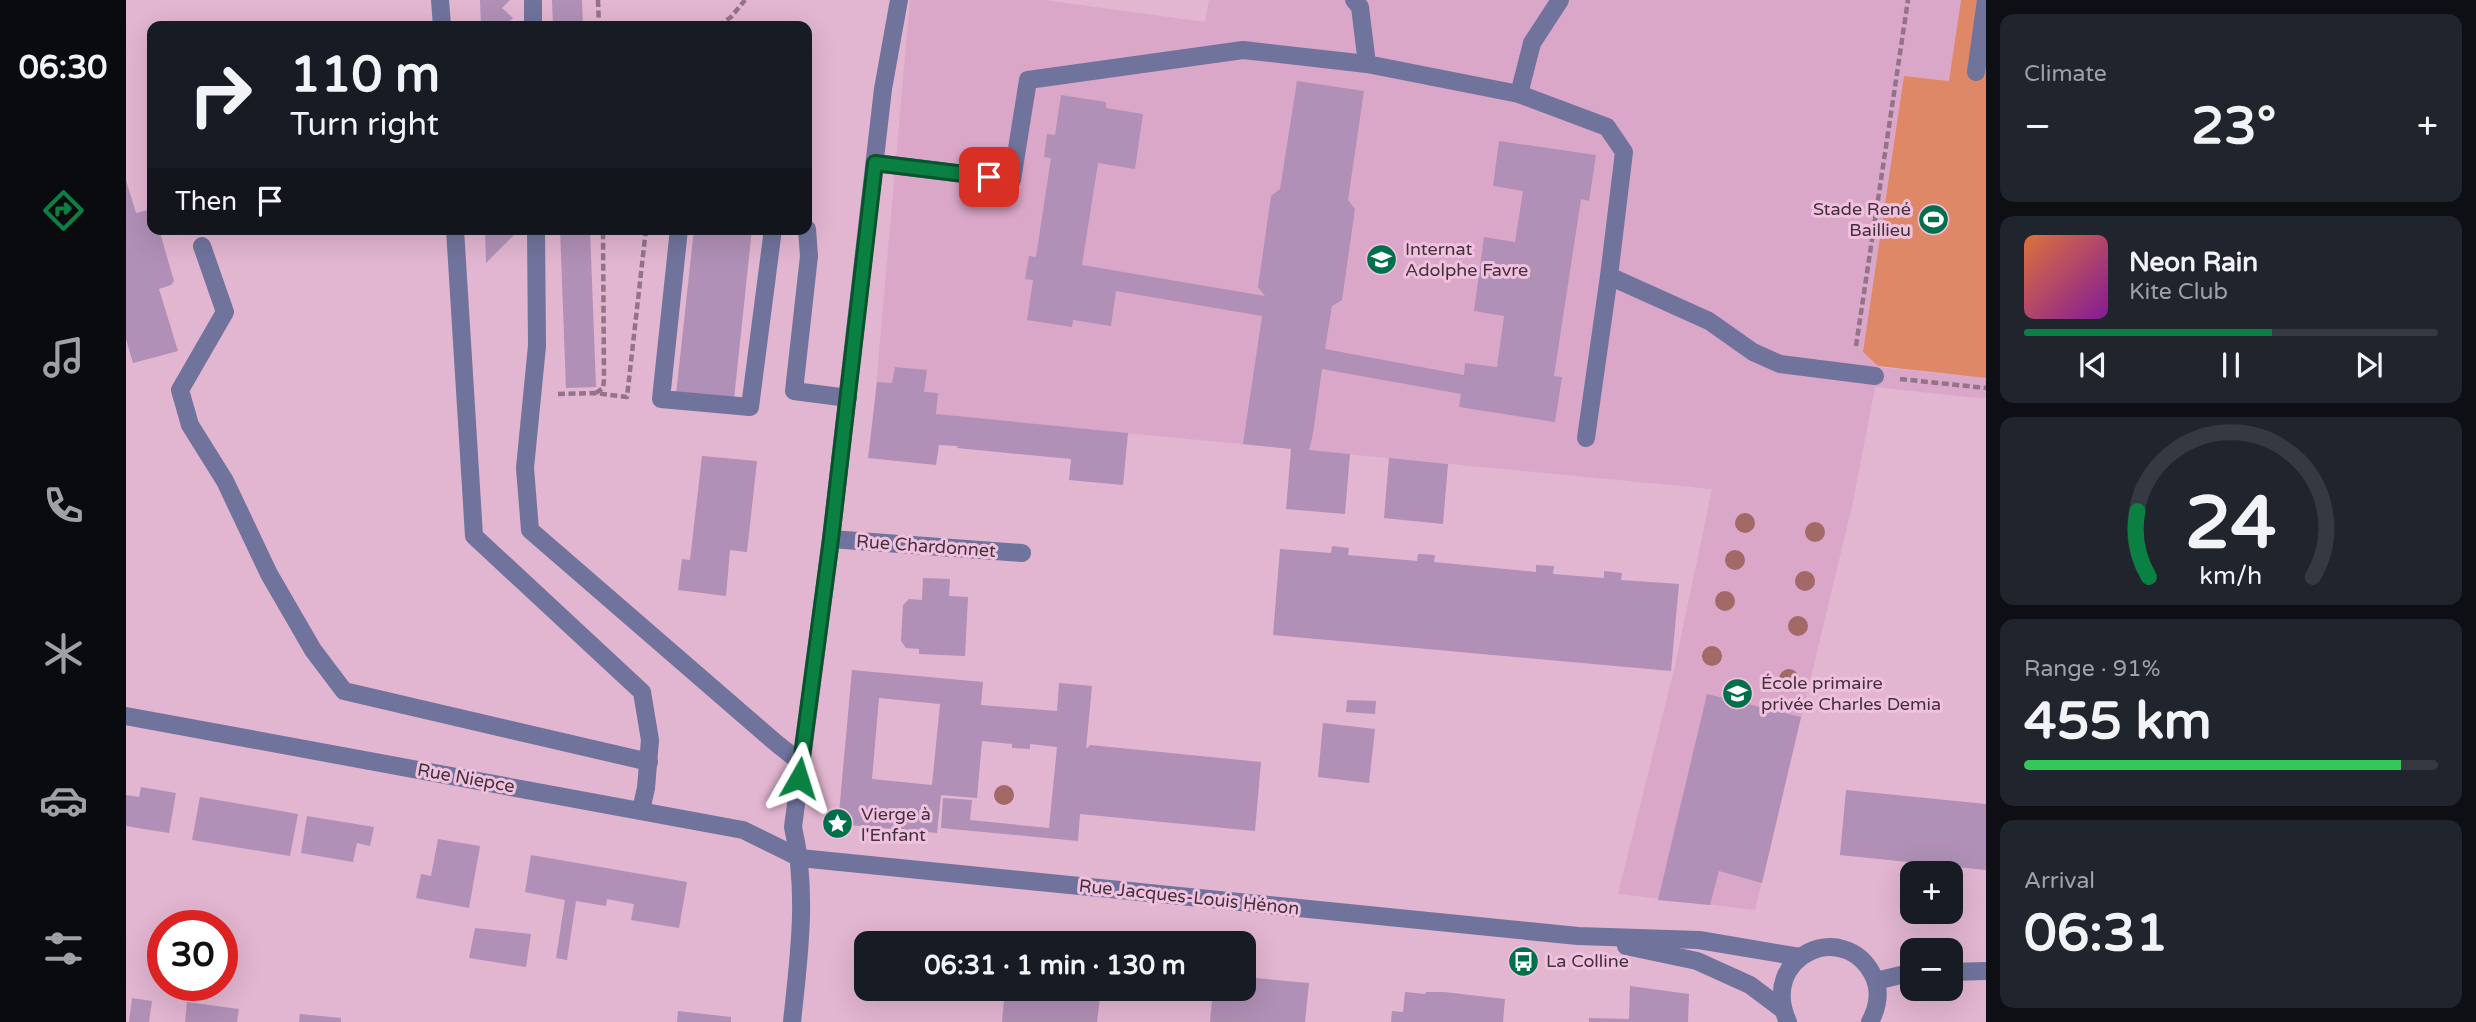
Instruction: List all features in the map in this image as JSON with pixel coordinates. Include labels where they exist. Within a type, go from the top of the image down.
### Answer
[{"type":"street","points":[[440,0],[442,21]]},
{"type":"street","points":[[533,0],[533,21]]},
{"type":"street","points":[[792,1022],[803,910],[800,858],[793,827],[831,539],[883,89],[899,0]]},
{"type":"street","points":[[1354,0],[1360,8],[1367,64]]},
{"type":"street","points":[[1519,94],[1532,43],[1560,0]]},
{"type":"street","points":[[1980,66],[1985,7]]},
{"type":"street","points":[[875,163],[1012,180],[1028,79],[1243,50],[1367,64],[1519,94],[1607,127],[1624,152],[1586,438]]},
{"type":"street","points":[[455,235],[474,536],[642,692],[650,740],[641,810]]},
{"type":"street","points":[[536,235],[537,346],[525,468],[530,530],[800,762]]},
{"type":"street","points":[[678,235],[661,399],[750,408],[772,235]]},
{"type":"street","points":[[807,235],[809,256],[794,391],[848,398]]},
{"type":"street","points":[[202,246],[225,312],[180,390],[190,425],[225,481],[269,574],[313,650],[344,691],[649,762]]},
{"type":"street","points":[[1609,276],[1709,321],[1753,352],[1780,363],[1875,376]]},
{"type":"street","name":"Rue Chardonnet","points":[[831,539],[1022,553]]},
{"type":"street","name":"Rue Niepce","points":[[126,716],[743,830],[800,858]]},
{"type":"street","name":"Rue Jacques-Louis Hénon","points":[[800,858],[1578,936],[1699,940],[1800,957]]},
{"type":"street","name":"Rue Jacques-Louis Hénon","points":[[1578,936],[1697,961],[1750,985],[1785,1015]]},
{"type":"street","name":"Rue Jacques-Louis Hénon","points":[[1785,1015],[1781,994],[1783,980],[1800,957],[1818,949],[1833,947],[1847,951],[1869,968],[1876,981]]},
{"type":"street","points":[[1963,972],[1986,971]]},
{"type":"street","points":[[1870,1022],[1878,996],[1876,981],[1900,975]]},
{"type":"path","points":[[598,0],[599,21]]},
{"type":"path","points":[[725,21],[744,0]]},
{"type":"path","points":[[1852,374],[1908,0]]},
{"type":"path","points":[[595,393],[603,388],[604,380],[603,235]]},
{"type":"path","points":[[564,394],[595,393],[627,397],[645,235]]},
{"type":"path","points":[[1875,376],[1986,388]]},
{"type":"shaded area","name":"Internat Adolphe Favre","points":[[910,0],[1044,0],[1205,22],[1209,0],[1961,0],[1950,81],[1904,76],[1878,367],[1986,378],[1986,399],[1875,387],[1853,502],[1755,910],[1618,894],[1674,670],[1712,489],[874,409]]},
{"type":"shaded area","name":"Stade René Baillieu","points":[[1961,0],[1986,0],[1986,378],[1878,366],[1863,352],[1904,76],[1949,81]]},
{"type":"building","points":[[480,0],[510,0],[502,8],[513,18],[510,21],[481,21]]},
{"type":"building","points":[[552,0],[582,0],[583,21],[553,21]]},
{"type":"building","points":[[1297,81],[1364,91],[1348,200],[1355,209],[1342,300],[1332,306],[1325,349],[1464,375],[1465,363],[1497,367],[1504,316],[1474,311],[1484,237],[1515,242],[1523,191],[1493,186],[1499,141],[1596,155],[1589,201],[1581,199],[1554,376],[1562,377],[1555,422],[1459,407],[1461,394],[1322,369],[1309,450],[1350,454],[1345,514],[1286,509],[1291,449],[1243,444],[1262,316],[1116,291],[1111,326],[1073,320],[1072,327],[1027,320],[1033,280],[1025,279],[1029,256],[1036,257],[1051,158],[1044,157],[1047,134],[1055,135],[1061,95],[1106,102],[1106,108],[1143,114],[1135,169],[1098,163],[1082,265],[1265,296],[1258,287],[1271,196],[1280,189]]},
{"type":"building","points":[[126,180],[136,213],[147,210],[147,235],[161,235],[174,281],[171,285],[159,289],[178,351],[133,363],[126,339]]},
{"type":"building","points":[[485,235],[514,235],[486,263]]},
{"type":"building","points":[[560,235],[590,235],[596,387],[566,388]]},
{"type":"building","points":[[693,235],[751,235],[734,399],[676,395]]},
{"type":"building","points":[[895,367],[927,370],[924,392],[938,393],[936,414],[1128,433],[1123,485],[1069,480],[1071,459],[957,448],[958,446],[939,445],[936,465],[868,458],[877,382],[892,383]]},
{"type":"building","points":[[702,456],[757,461],[747,552],[730,550],[726,596],[678,590],[682,559],[690,560]]},
{"type":"building","points":[[1389,458],[1448,464],[1443,524],[1384,518]]},
{"type":"building","points":[[1332,546],[1349,548],[1348,555],[1417,561],[1418,554],[1435,555],[1434,562],[1536,572],[1536,565],[1554,566],[1553,574],[1604,578],[1604,571],[1622,573],[1621,580],[1679,584],[1671,671],[1273,635],[1280,549],[1331,553]]},
{"type":"building","points":[[923,578],[950,579],[949,596],[968,597],[965,656],[919,654],[919,649],[906,648],[901,641],[903,605],[909,599],[922,600]]},
{"type":"building","points":[[852,670],[983,682],[981,705],[1057,711],[1059,683],[1092,686],[1086,749],[1090,745],[1261,762],[1255,831],[1080,814],[1078,841],[941,828],[943,798],[972,800],[970,820],[1049,828],[1057,747],[1030,744],[1030,749],[1012,748],[1012,744],[982,741],[977,798],[941,795],[937,833],[838,824]],"holes":[[[879,698],[940,704],[932,785],[872,779]]]},
{"type":"building","points":[[1707,694],[1801,717],[1762,883],[1719,871],[1710,905],[1658,900]]},
{"type":"building","points":[[1347,700],[1376,701],[1375,714],[1346,712]]},
{"type":"building","points":[[1323,723],[1375,729],[1369,783],[1318,777]]},
{"type":"building","points":[[141,787],[176,793],[169,833],[126,826],[126,795],[139,797]]},
{"type":"building","points":[[1846,790],[1986,804],[1986,870],[1963,868],[1963,861],[1900,861],[1840,855]]},
{"type":"building","points":[[200,797],[298,814],[290,856],[192,840]]},
{"type":"building","points":[[307,816],[374,827],[370,846],[357,843],[353,862],[301,853]]},
{"type":"building","points":[[438,839],[480,846],[469,908],[416,898],[421,874],[431,876]]},
{"type":"building","points":[[531,855],[687,882],[679,928],[631,920],[634,904],[607,899],[606,906],[576,901],[567,960],[556,958],[565,900],[525,892]]},
{"type":"building","points":[[475,928],[531,934],[526,967],[469,958]]},
{"type":"building","points":[[1256,978],[1309,983],[1305,1022],[1210,1022],[1212,1001],[1256,1001]]},
{"type":"building","points":[[1630,986],[1689,994],[1688,1022],[1589,1022],[1589,1018],[1629,1019]]},
{"type":"building","points":[[1405,992],[1444,992],[1505,999],[1503,1022],[1391,1022],[1392,1011],[1403,1012]]},
{"type":"building","points":[[132,998],[152,1001],[149,1022],[129,1022]]},
{"type":"building","points":[[1004,1001],[1100,1001],[1097,1022],[1002,1022]]},
{"type":"building","points":[[187,1002],[239,1009],[237,1022],[185,1022]]},
{"type":"building","points":[[678,1011],[731,1017],[731,1022],[677,1022]]},
{"type":"building","points":[[300,1014],[341,1018],[341,1022],[299,1022]]},
{"type":"place","name":"Stade René Baillieu","points":[[1934,219]]},
{"type":"place","name":"Internat Adolphe Favre","points":[[1382,259]]},
{"type":"place","name":"École primaire privée Charles Demia","points":[[1738,693]]},
{"type":"place","name":"Vierge à l'Enfant","points":[[838,824]]},
{"type":"place","name":"La Colline","points":[[1523,961]]},
{"type":"route","points":[[799,778],[831,539],[875,163],[989,177]]}]
